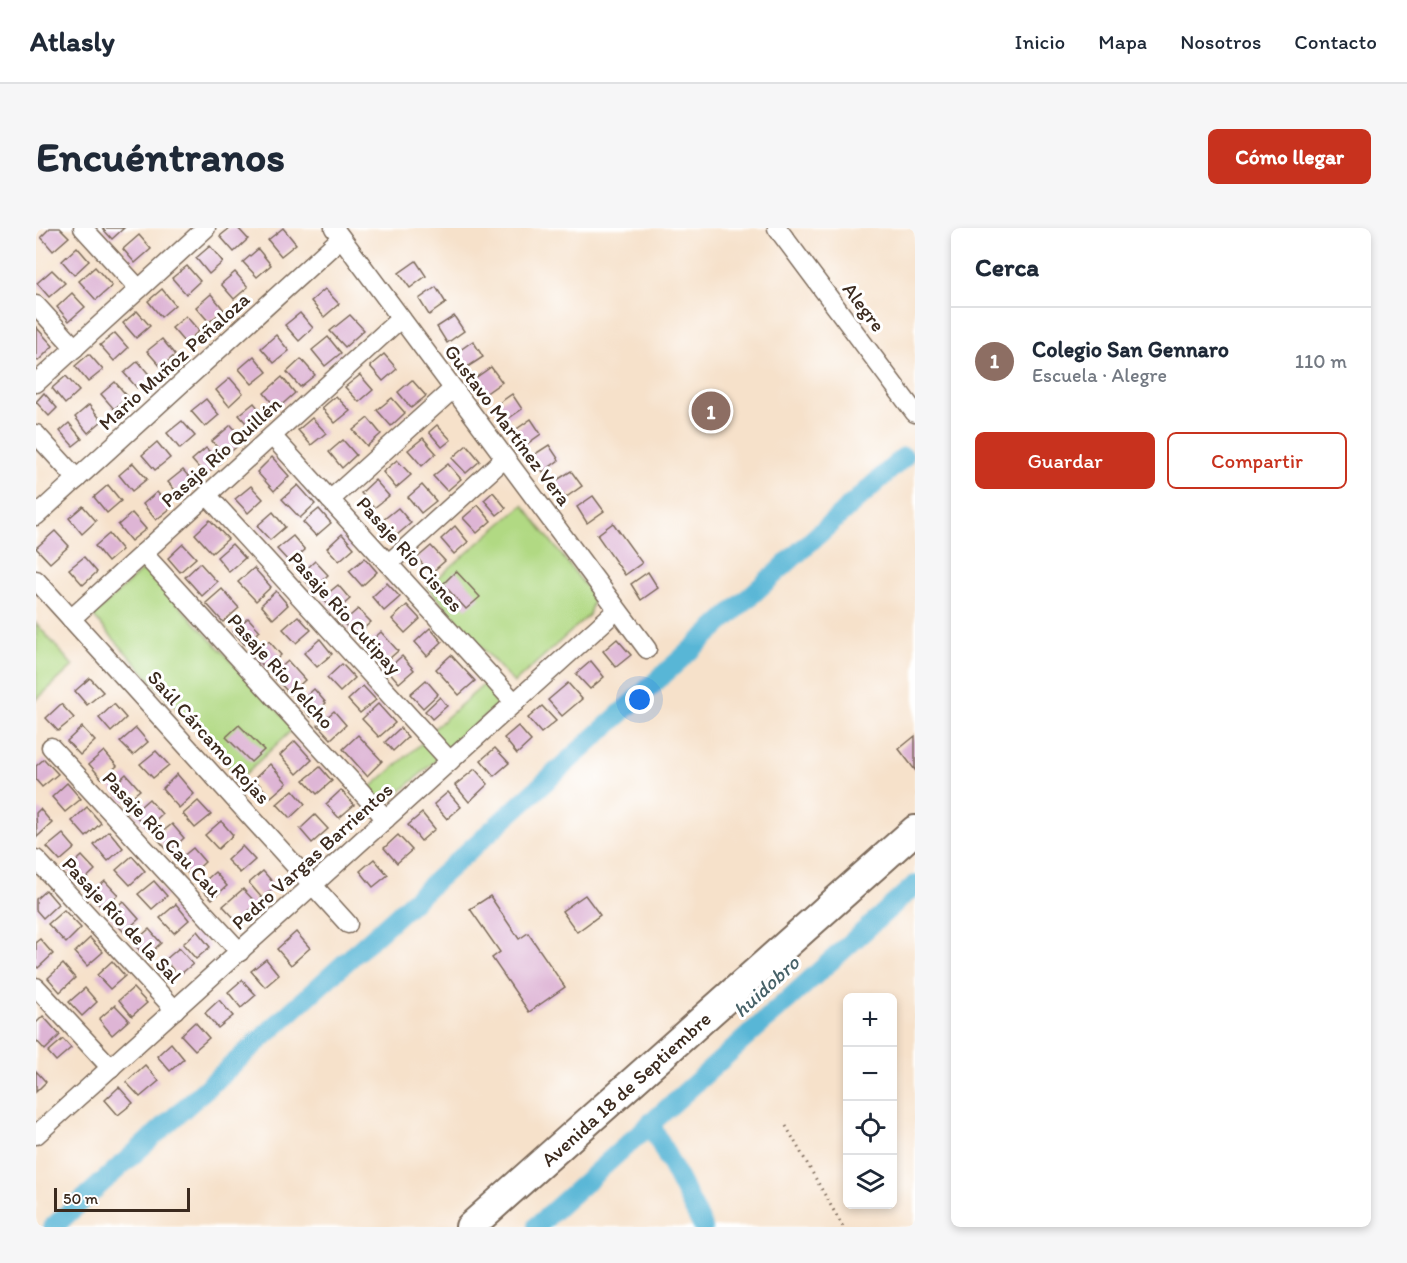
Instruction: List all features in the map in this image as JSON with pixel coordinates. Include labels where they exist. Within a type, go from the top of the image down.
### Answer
[{"type":"main road","name":"Avenida 18 de Septiembre","points":[[470,1227],[915,830]]},
{"type":"street","points":[[83,228],[139,289]]},
{"type":"street","name":"Alegre","points":[[777,228],[915,413]]},
{"type":"street","points":[[36,383],[203,229]]},
{"type":"street","name":"Gustavo Martínez Vera","points":[[337,233],[647,649]]},
{"type":"street","name":"Mario Muñoz Peñaloza","points":[[36,516],[337,233]]},
{"type":"street","points":[[36,305],[75,348]]},
{"type":"street","name":"Pasaje Río Quillén","points":[[71,619],[401,318]]},
{"type":"street","points":[[330,500],[453,389]]},
{"type":"street","points":[[36,434],[77,479]]},
{"type":"street","name":"Pasaje Río Cisnes","points":[[272,436],[514,703]]},
{"type":"street","points":[[388,564],[505,458]]},
{"type":"street","name":"Pasaje Río Cutipay","points":[[207,495],[450,761]]},
{"type":"street","name":"Pasaje Río Yelcho","points":[[143,554],[386,819]]},
{"type":"street","name":"Saúl Cárcamo Rojas","points":[[36,580],[348,924]]},
{"type":"street","name":"Pedro Vargas Barrientos","points":[[37,1133],[618,610]]},
{"type":"street","name":"Pasaje Río Cau Cau","points":[[51,747],[240,952]]},
{"type":"street","name":"Pasaje Río de la Sal","points":[[36,859],[175,1010]]},
{"type":"street","points":[[36,987],[111,1068]]},
{"type":"path","points":[[786,1126],[843,1227]]},
{"type":"green space","points":[[523,505],[594,597],[589,615],[514,683],[427,587]]},
{"type":"green space","points":[[144,568],[294,728],[240,779],[93,616]]},
{"type":"green space","points":[[36,623],[73,666],[36,700]]},
{"type":"green space","points":[[489,680],[505,698],[446,751],[429,733]]},
{"type":"green space","points":[[424,741],[439,758],[384,806],[369,789]]},
{"type":"building","points":[[50,228],[60,228],[69,237],[53,251],[41,237]]},
{"type":"building","points":[[102,228],[124,228],[112,239]]},
{"type":"building","points":[[230,228],[238,228],[248,239],[234,252],[220,236]]},
{"type":"building","points":[[283,228],[296,244],[281,256],[268,240]]},
{"type":"building","points":[[139,235],[151,249],[135,263],[123,249]]},
{"type":"building","points":[[210,246],[223,262],[209,274],[196,258]]},
{"type":"building","points":[[77,247],[89,261],[74,275],[62,261]]},
{"type":"building","points":[[258,249],[271,265],[257,277],[243,262]]},
{"type":"building","points":[[416,261],[426,276],[410,288],[399,273]]},
{"type":"building","points":[[187,266],[200,281],[186,294],[172,278]]},
{"type":"building","points":[[95,267],[112,286],[96,300],[79,281]]},
{"type":"building","points":[[52,270],[65,283],[49,297],[37,283]]},
{"type":"building","points":[[235,272],[248,287],[234,299],[221,284]]},
{"type":"building","points":[[436,287],[446,303],[429,315],[419,299]]},
{"type":"building","points":[[162,289],[175,305],[161,317],[148,301]]},
{"type":"building","points":[[325,289],[339,304],[324,317],[311,301]]},
{"type":"building","points":[[72,293],[85,307],[69,321],[57,307]]},
{"type":"building","points":[[211,294],[224,310],[209,322],[196,307]]},
{"type":"building","points":[[137,311],[150,326],[136,338],[123,323]]},
{"type":"building","points":[[300,313],[313,328],[299,341],[285,325]]},
{"type":"building","points":[[350,315],[364,330],[345,347],[330,331]]},
{"type":"building","points":[[186,316],[199,331],[185,343],[172,328]]},
{"type":"building","points":[[454,316],[464,331],[447,343],[437,327]]},
{"type":"building","points":[[36,327],[53,346],[38,361],[36,359]]},
{"type":"building","points":[[115,333],[128,348],[114,361],[100,345]]},
{"type":"building","points":[[276,335],[289,351],[274,363],[261,348]]},
{"type":"building","points":[[328,337],[341,353],[325,366],[312,350]]},
{"type":"building","points":[[162,339],[175,355],[161,367],[147,351]]},
{"type":"building","points":[[473,341],[483,357],[466,368],[456,353]]},
{"type":"building","points":[[89,354],[103,370],[88,382],[75,366]]},
{"type":"building","points":[[384,354],[397,369],[383,381],[370,366]]},
{"type":"building","points":[[254,356],[267,372],[252,384],[239,369]]},
{"type":"building","points":[[301,359],[315,375],[300,387],[287,372]]},
{"type":"building","points":[[138,361],[151,377],[137,388],[124,373]]},
{"type":"building","points":[[491,367],[502,382],[485,394],[474,379]]},
{"type":"building","points":[[360,375],[373,390],[359,402],[345,387]]},
{"type":"building","points":[[66,376],[79,391],[65,404],[52,388]]},
{"type":"building","points":[[282,377],[295,393],[277,409],[264,393]]},
{"type":"building","points":[[230,378],[243,393],[229,406],[216,390]]},
{"type":"building","points":[[412,380],[426,396],[411,408],[398,392]]},
{"type":"building","points":[[115,382],[128,397],[114,409],[101,394]]},
{"type":"building","points":[[44,393],[57,408],[49,416],[36,402]]},
{"type":"building","points":[[512,394],[522,409],[505,421],[495,406]]},
{"type":"building","points":[[336,396],[350,411],[335,423],[322,408]]},
{"type":"building","points":[[392,398],[405,413],[391,426],[377,410]]},
{"type":"building","points":[[206,399],[219,415],[205,427],[191,411]]},
{"type":"building","points":[[254,403],[267,419],[253,431],[239,415]]},
{"type":"building","points":[[89,405],[102,421],[88,433],[75,417]]},
{"type":"building","points":[[312,418],[326,433],[311,445],[298,430]]},
{"type":"building","points":[[368,418],[381,434],[367,446],[353,430]]},
{"type":"building","points":[[531,419],[541,434],[524,446],[514,431]]},
{"type":"building","points":[[182,421],[195,436],[180,449],[167,433]]},
{"type":"building","points":[[69,423],[82,439],[73,446],[60,431]]},
{"type":"building","points":[[231,425],[244,440],[225,457],[212,441]]},
{"type":"building","points":[[437,425],[451,440],[442,447],[429,432]]},
{"type":"building","points":[[423,438],[436,453],[422,466],[408,450]]},
{"type":"building","points":[[343,440],[356,455],[342,468],[329,452]]},
{"type":"building","points":[[157,442],[170,458],[155,470],[142,455]]},
{"type":"building","points":[[467,445],[480,461],[466,473],[452,458]]},
{"type":"building","points":[[549,445],[559,460],[543,472],[532,456]]},
{"type":"building","points":[[206,448],[220,463],[205,475],[192,460]]},
{"type":"building","points":[[272,457],[289,476],[274,491],[257,472]]},
{"type":"building","points":[[397,460],[411,475],[396,488],[383,472]]},
{"type":"building","points":[[133,463],[147,479],[132,491],[119,475]]},
{"type":"building","points":[[448,464],[461,479],[447,491],[433,476]]},
{"type":"building","points":[[183,470],[196,485],[181,497],[168,482]]},
{"type":"building","points":[[571,471],[582,486],[565,498],[554,482]]},
{"type":"building","points":[[375,480],[389,496],[374,508],[361,493]]},
{"type":"building","points":[[108,485],[121,501],[107,513],[94,497]]},
{"type":"building","points":[[298,485],[315,504],[300,518],[282,499]]},
{"type":"building","points":[[422,485],[436,501],[421,513],[408,497]]},
{"type":"building","points":[[251,486],[263,499],[248,513],[235,499]]},
{"type":"building","points":[[157,492],[171,508],[156,520],[143,504]]},
{"type":"building","points":[[493,492],[506,508],[497,515],[484,500]]},
{"type":"building","points":[[593,496],[604,511],[587,523],[577,507]]},
{"type":"building","points":[[478,505],[491,521],[477,533],[463,518]]},
{"type":"building","points":[[83,506],[96,521],[82,534],[69,518]]},
{"type":"building","points":[[398,508],[411,523],[397,535],[383,520]]},
{"type":"building","points":[[319,509],[331,523],[316,536],[303,522]]},
{"type":"building","points":[[273,512],[285,527],[270,540],[257,526]]},
{"type":"building","points":[[132,513],[146,529],[131,541],[118,525]]},
{"type":"building","points":[[210,520],[228,539],[212,553],[195,534]]},
{"type":"building","points":[[613,523],[642,563],[625,575],[597,535]]},
{"type":"building","points":[[455,526],[468,542],[454,554],[441,539]]},
{"type":"building","points":[[55,531],[69,546],[50,563],[36,548]]},
{"type":"building","points":[[109,534],[122,550],[108,562],[95,546]]},
{"type":"building","points":[[342,534],[354,548],[339,561],[327,548]]},
{"type":"building","points":[[293,536],[305,550],[290,563],[277,549]]},
{"type":"building","points":[[183,544],[196,558],[180,572],[168,558]]},
{"type":"building","points":[[232,544],[245,558],[229,572],[217,557]]},
{"type":"building","points":[[431,546],[445,561],[431,573],[417,558]]},
{"type":"building","points":[[84,557],[97,572],[83,585],[69,569]]},
{"type":"building","points":[[365,558],[377,572],[362,586],[349,571]]},
{"type":"building","points":[[315,561],[328,575],[313,589],[300,575]]},
{"type":"building","points":[[200,563],[217,582],[202,596],[185,577]]},
{"type":"building","points":[[254,568],[271,587],[256,601],[238,582]]},
{"type":"building","points":[[456,571],[480,597],[466,609],[443,584]]},
{"type":"building","points":[[648,572],[658,588],[641,600],[631,584]]},
{"type":"building","points":[[387,583],[400,597],[384,611],[372,597]]},
{"type":"building","points":[[338,585],[350,599],[335,612],[322,598]]},
{"type":"building","points":[[222,589],[239,608],[223,622],[206,603]]},
{"type":"building","points":[[276,591],[288,605],[273,619],[261,605]]},
{"type":"building","points":[[407,605],[420,619],[405,633],[392,619]]},
{"type":"building","points":[[358,609],[371,622],[355,636],[343,622]]},
{"type":"building","points":[[298,616],[311,630],[296,643],[283,629]]},
{"type":"building","points":[[248,618],[260,631],[245,645],[233,631]]},
{"type":"building","points":[[430,628],[442,642],[427,656],[415,642]]},
{"type":"building","points":[[381,632],[398,651],[382,665],[365,646]]},
{"type":"building","points":[[320,639],[332,654],[317,667],[304,653]]},
{"type":"building","points":[[617,639],[631,655],[616,667],[603,651]]},
{"type":"building","points":[[269,641],[281,655],[266,669],[253,655]]},
{"type":"building","points":[[451,655],[475,681],[459,695],[436,669]]},
{"type":"building","points":[[402,656],[414,670],[399,683],[387,669]]},
{"type":"building","points":[[288,661],[305,680],[290,694],[272,675]]},
{"type":"building","points":[[591,661],[604,677],[590,689],[576,674]]},
{"type":"building","points":[[342,664],[355,678],[340,692],[327,678]]},
{"type":"building","points":[[90,678],[103,692],[87,705],[75,691]]},
{"type":"building","points":[[426,680],[438,694],[423,708],[410,694]]},
{"type":"building","points":[[568,683],[582,699],[562,716],[548,700]]},
{"type":"building","points":[[363,686],[376,700],[360,713],[348,700]]},
{"type":"building","points":[[314,689],[326,703],[311,717],[299,703]]},
{"type":"building","points":[[440,697],[447,706],[432,719],[425,711]]},
{"type":"building","points":[[61,704],[74,718],[58,731],[46,718]]},
{"type":"building","points":[[114,704],[126,718],[111,732],[99,718]]},
{"type":"building","points":[[378,704],[395,723],[379,737],[362,719]]},
{"type":"building","points":[[542,706],[556,721],[541,733],[528,718]]},
{"type":"building","points":[[334,711],[346,725],[331,739],[318,725]]},
{"type":"building","points":[[239,725],[264,750],[251,762],[226,737]]},
{"type":"building","points":[[518,726],[531,741],[517,754],[504,738]]},
{"type":"building","points":[[82,727],[95,741],[80,755],[67,741]]},
{"type":"building","points":[[136,728],[148,742],[133,755],[120,742]]},
{"type":"building","points":[[400,728],[408,737],[393,751],[385,742]]},
{"type":"building","points":[[358,735],[382,761],[367,776],[343,749]]},
{"type":"building","points":[[915,736],[915,770],[899,749]]},
{"type":"building","points":[[295,741],[312,760],[297,774],[280,755]]},
{"type":"building","points":[[495,748],[509,763],[494,776],[481,760]]},
{"type":"building","points":[[104,751],[117,766],[102,779],[89,764]]},
{"type":"building","points":[[156,751],[169,765],[153,778],[140,764]]},
{"type":"building","points":[[44,759],[58,774],[42,787],[36,780],[36,766]]},
{"type":"building","points":[[270,764],[287,783],[271,797],[254,779]]},
{"type":"building","points":[[320,767],[332,781],[317,794],[304,780]]},
{"type":"building","points":[[475,769],[488,784],[469,802],[455,785]]},
{"type":"building","points":[[126,774],[140,790],[124,803],[111,788]]},
{"type":"building","points":[[177,774],[194,794],[179,808],[162,789]]},
{"type":"building","points":[[67,783],[81,799],[65,812],[52,797]]},
{"type":"building","points":[[293,790],[305,804],[290,818],[277,804]]},
{"type":"building","points":[[341,790],[354,805],[339,818],[326,804]]},
{"type":"building","points":[[448,792],[461,807],[447,819],[434,804]]},
{"type":"building","points":[[149,799],[162,814],[147,828],[133,813]]},
{"type":"building","points":[[198,801],[211,815],[195,828],[183,814]]},
{"type":"building","points":[[87,807],[101,823],[86,837],[72,821]]},
{"type":"building","points":[[40,809],[52,823],[37,837],[36,813]]},
{"type":"building","points":[[422,813],[435,829],[421,841],[408,825]]},
{"type":"building","points":[[315,815],[328,829],[312,843],[300,829]]},
{"type":"building","points":[[221,821],[233,835],[218,849],[205,835]]},
{"type":"building","points":[[172,824],[184,838],[169,852],[156,837]]},
{"type":"building","points":[[109,831],[123,848],[108,861],[94,845]]},
{"type":"building","points":[[63,834],[75,848],[60,861],[47,847]]},
{"type":"building","points":[[398,835],[412,850],[397,863],[384,848]]},
{"type":"building","points":[[242,846],[255,860],[240,873],[227,860]]},
{"type":"building","points":[[193,848],[205,862],[190,876],[177,861]]},
{"type":"building","points":[[82,856],[95,870],[80,884],[67,870]]},
{"type":"building","points":[[132,856],[145,871],[130,885],[116,870]]},
{"type":"building","points":[[374,859],[388,875],[373,887],[360,871]]},
{"type":"building","points":[[263,871],[276,886],[262,898],[249,883]]},
{"type":"building","points":[[215,872],[227,886],[212,899],[199,886]]},
{"type":"building","points":[[105,881],[118,895],[102,908],[90,894]]},
{"type":"building","points":[[154,881],[167,896],[152,909],[138,894]]},
{"type":"building","points":[[243,889],[257,904],[237,921],[223,906]]},
{"type":"building","points":[[46,890],[58,904],[43,918],[36,910],[36,899]]},
{"type":"building","points":[[585,895],[600,915],[577,932],[562,911]]},
{"type":"building","points":[[490,896],[519,939],[528,933],[565,987],[529,1012],[492,958],[500,952],[470,909]]},
{"type":"building","points":[[123,901],[139,919],[124,932],[108,915]]},
{"type":"building","points":[[176,904],[189,920],[174,933],[160,918]]},
{"type":"building","points":[[64,910],[81,928],[66,943],[48,924]]},
{"type":"building","points":[[149,929],[161,943],[146,957],[133,943]]},
{"type":"building","points":[[197,931],[210,947],[196,959],[183,944]]},
{"type":"building","points":[[296,932],[310,948],[291,965],[277,949]]},
{"type":"building","points":[[90,938],[103,952],[87,966],[75,952]]},
{"type":"building","points":[[40,939],[53,954],[38,968],[36,966],[36,942]]},
{"type":"building","points":[[179,948],[193,964],[178,976],[165,960]]},
{"type":"building","points":[[266,959],[279,975],[265,987],[251,971]]},
{"type":"building","points":[[112,961],[125,976],[110,989],[97,975]]},
{"type":"building","points":[[63,964],[75,978],[60,992],[48,978]]},
{"type":"building","points":[[242,980],[256,995],[241,1008],[228,992]]},
{"type":"building","points":[[85,988],[97,1002],[82,1016],[69,1002]]},
{"type":"building","points":[[133,988],[147,1003],[132,1016],[119,1000]]},
{"type":"building","points":[[219,1000],[233,1016],[218,1028],[205,1013]]},
{"type":"building","points":[[115,1005],[129,1020],[112,1035],[99,1019]]},
{"type":"building","points":[[43,1016],[60,1035],[45,1050],[36,1040],[36,1023]]},
{"type":"building","points":[[195,1022],[209,1038],[195,1050],[181,1035]]},
{"type":"building","points":[[63,1039],[71,1048],[56,1061],[48,1052]]},
{"type":"building","points":[[171,1043],[184,1059],[170,1071],[157,1056]]},
{"type":"building","points":[[145,1065],[159,1081],[140,1097],[126,1082]]},
{"type":"building","points":[[36,1071],[46,1082],[36,1092]]},
{"type":"building","points":[[119,1087],[133,1103],[118,1115],[105,1100]]},
{"type":"waterway","points":[[53,1227],[904,457]]},
{"type":"waterway","name":"huidobro","points":[[537,1226],[915,885]]},
{"type":"waterway","name":"huidobro","points":[[650,1123],[703,1227]]},
{"type":"place","name":"Colegio San Gennaro","points":[[711,411]]}]
